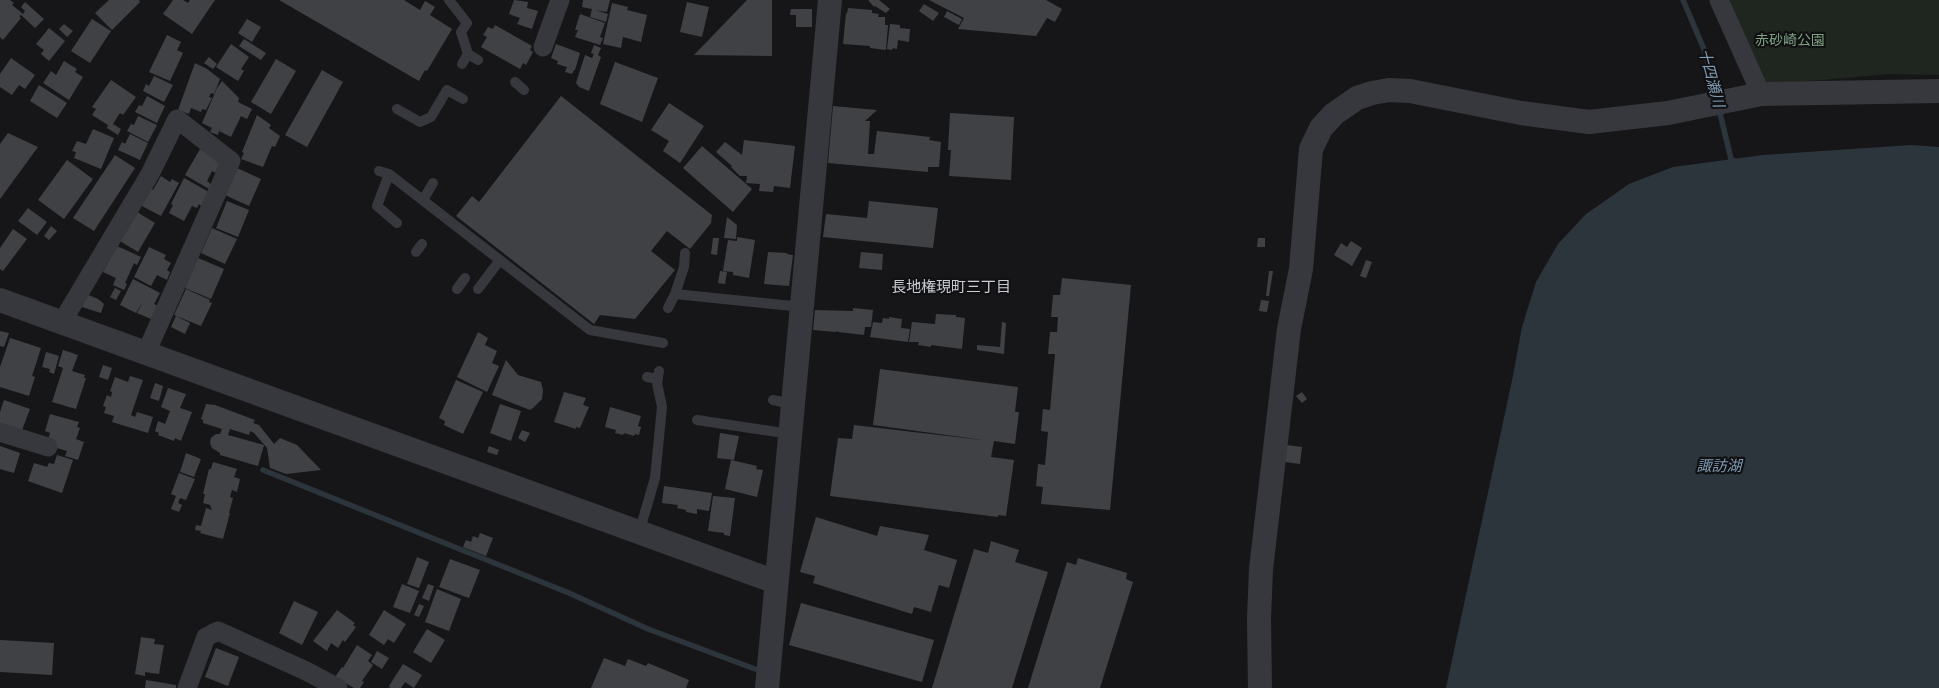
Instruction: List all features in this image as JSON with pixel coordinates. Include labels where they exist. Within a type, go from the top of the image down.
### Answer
[{"type":"street","points":[[543,47],[560,0]]},
{"type":"street","points":[[767,688],[790,434],[783,402],[802,307],[830,0]]},
{"type":"street","points":[[1719,0],[1754,95]]},
{"type":"street","points":[[1260,688],[1259,619],[1261,569],[1289,328],[1301,269],[1311,149],[1321,128],[1334,114],[1357,98],[1389,90],[1410,91],[1520,113],[1589,122],[1632,118],[1681,110],[1754,95],[1939,91]]},
{"type":"street","points":[[62,322],[150,174],[177,118],[231,161],[146,353]]},
{"type":"street","points":[[0,300],[776,582]]},
{"type":"street","points":[[0,432],[48,447]]},
{"type":"street","points":[[187,688],[206,637],[218,631],[306,671],[338,688]]},
{"type":"lane","points":[[449,0],[467,23],[462,32],[468,54],[478,60]]},
{"type":"lane","points":[[462,64],[468,54]]},
{"type":"lane","points":[[515,82],[524,90]]},
{"type":"lane","points":[[397,109],[420,122],[431,117],[447,90],[463,99]]},
{"type":"lane","points":[[397,223],[377,206],[384,173],[423,200],[590,330],[663,343]]},
{"type":"lane","points":[[423,200],[433,183]]},
{"type":"lane","points":[[668,308],[684,267],[685,253]]},
{"type":"lane","points":[[478,288],[500,260]]},
{"type":"lane","points":[[458,289],[465,278]]},
{"type":"lane","points":[[675,294],[802,307]]},
{"type":"lane","points":[[639,533],[654,478],[662,408],[659,375],[647,377]]},
{"type":"lane","points":[[697,420],[790,434]]},
{"type":"green space","name":"赤砂崎公園","points":[[1723,0],[1939,0],[1939,75],[1890,74],[1764,85]]},
{"type":"water","name":"諏訪湖","points":[[1911,145],[1939,147],[1939,688],[1446,688],[1522,327],[1536,282],[1558,244],[1586,214],[1629,184],[1673,167],[1763,155]]},
{"type":"building","points":[[0,0],[10,0],[14,3],[12,5],[23,14],[25,11],[21,7],[25,2],[44,19],[35,28],[21,15],[19,16],[21,18],[3,40],[0,37]]},
{"type":"building","points":[[109,0],[139,0],[140,2],[112,30],[95,13]]},
{"type":"building","points":[[173,0],[183,0],[188,3],[190,0],[215,0],[192,34],[163,14]]},
{"type":"building","points":[[279,0],[404,0],[420,10],[425,1],[435,7],[430,15],[452,29],[419,81]]},
{"type":"building","points":[[514,0],[528,2],[527,8],[538,11],[532,29],[517,24],[520,18],[509,14]]},
{"type":"building","points":[[583,0],[610,0],[607,12],[595,10],[608,14],[606,22],[590,17],[592,9],[582,7]]},
{"type":"building","points":[[747,0],[772,0],[772,56],[694,55]]},
{"type":"building","points":[[868,0],[879,0],[890,9],[886,13],[874,7]]},
{"type":"building","points":[[929,0],[1046,0],[1062,9],[1055,22],[1047,18],[1036,36],[958,29],[964,18]]},
{"type":"building","points":[[687,2],[709,7],[702,37],[680,32]]},
{"type":"building","points":[[612,3],[628,7],[627,10],[647,15],[641,42],[623,37],[621,48],[603,44]]},
{"type":"building","points":[[924,4],[939,13],[933,21],[919,11]]},
{"type":"building","points":[[848,8],[872,10],[872,13],[879,14],[878,17],[885,17],[885,25],[888,25],[886,50],[870,48],[870,46],[843,44]]},
{"type":"building","points":[[791,9],[812,9],[812,27],[796,27],[796,15],[790,15]]},
{"type":"building","points":[[947,11],[962,19],[959,25],[944,17]]},
{"type":"building","points":[[580,14],[605,23],[600,37],[603,38],[600,45],[575,37]]},
{"type":"building","points":[[92,19],[111,31],[90,63],[71,51]]},
{"type":"building","points":[[247,19],[261,27],[252,42],[238,33]]},
{"type":"building","points":[[64,24],[73,31],[67,37],[59,29]]},
{"type":"building","points":[[890,24],[910,29],[909,42],[898,40],[897,49],[887,49]]},
{"type":"building","points":[[495,25],[532,46],[530,50],[533,52],[526,65],[523,63],[520,69],[481,47],[487,37],[483,35],[488,27],[493,29]]},
{"type":"building","points":[[49,28],[65,41],[49,61],[41,54],[44,50],[36,44]]},
{"type":"building","points":[[167,35],[181,42],[177,50],[183,53],[170,81],[149,72]]},
{"type":"building","points":[[244,39],[266,53],[261,60],[239,46]]},
{"type":"building","points":[[231,44],[249,57],[241,69],[244,71],[238,81],[216,67]]},
{"type":"building","points":[[556,44],[580,53],[572,74],[565,72],[567,67],[557,64],[558,61],[551,58]]},
{"type":"building","points":[[594,45],[601,48],[598,55],[601,57],[589,91],[579,87],[576,83],[585,55],[592,58],[594,54],[591,53]]},
{"type":"building","points":[[209,57],[217,64],[213,69],[204,63]]},
{"type":"building","points":[[11,58],[35,75],[25,89],[19,85],[12,95],[0,87],[0,74]]},
{"type":"building","points":[[276,59],[296,71],[271,114],[251,102]]},
{"type":"building","points":[[64,61],[77,69],[75,72],[83,77],[69,100],[43,83],[51,71],[56,75]]},
{"type":"building","points":[[615,62],[658,78],[642,122],[600,104]]},
{"type":"building","points":[[195,63],[220,79],[214,94],[211,93],[209,97],[212,98],[206,110],[202,109],[201,112],[191,108],[189,114],[178,110]]},
{"type":"building","points":[[322,70],[343,82],[307,147],[285,135]]},
{"type":"building","points":[[154,76],[173,85],[164,102],[143,91],[146,84],[149,86]]},
{"type":"building","points":[[111,80],[136,97],[123,115],[120,113],[113,124],[121,129],[118,135],[107,128],[108,125],[92,115],[96,109],[92,107]]},
{"type":"building","points":[[222,81],[239,98],[238,102],[252,109],[247,119],[241,116],[231,137],[219,131],[218,135],[210,132],[212,128],[202,123],[217,88]]},
{"type":"building","points":[[39,85],[67,103],[57,118],[30,101]]},
{"type":"building","points":[[147,96],[165,106],[157,123],[135,112],[139,105],[142,106]]},
{"type":"building","points":[[561,96],[712,215],[711,223],[690,249],[667,231],[651,251],[675,270],[635,319],[600,315],[594,324],[456,216],[472,196],[479,202]]},
{"type":"building","points":[[669,103],[704,126],[680,163],[663,151],[669,141],[651,130]]},
{"type":"building","points":[[833,106],[877,110],[865,121],[870,121],[868,154],[874,154],[877,131],[930,137],[929,140],[941,142],[939,167],[928,167],[928,172],[828,163]]},
{"type":"building","points":[[950,113],[1014,117],[1011,180],[949,176],[951,150],[948,150]]},
{"type":"building","points":[[257,115],[271,125],[269,128],[280,136],[275,147],[272,146],[263,167],[241,159]]},
{"type":"building","points":[[138,116],[157,125],[148,142],[127,131],[131,124],[134,125]]},
{"type":"building","points":[[93,129],[114,138],[101,169],[74,158],[76,152],[72,151],[77,141],[86,144]]},
{"type":"building","points":[[8,133],[38,147],[0,199],[0,144]]},
{"type":"building","points":[[130,134],[148,143],[140,160],[118,150],[122,142],[125,144]]},
{"type":"building","points":[[744,140],[795,146],[790,188],[774,186],[773,192],[759,191],[760,184],[746,183],[747,176],[740,176],[716,152],[725,142],[742,155]]},
{"type":"building","points":[[702,146],[752,189],[733,212],[683,168]]},
{"type":"building","points":[[200,149],[215,157],[220,163],[215,173],[212,171],[207,181],[212,185],[209,189],[185,175]]},
{"type":"building","points":[[115,155],[135,168],[94,231],[73,218]]},
{"type":"building","points":[[67,160],[93,179],[64,219],[38,200]]},
{"type":"building","points":[[237,168],[261,179],[249,206],[225,195]]},
{"type":"building","points":[[161,176],[170,182],[172,179],[179,183],[161,216],[140,205],[150,188],[153,190]]},
{"type":"building","points":[[184,178],[209,192],[201,206],[199,204],[197,208],[192,206],[184,221],[169,213],[173,205],[171,204]]},
{"type":"building","points":[[227,201],[249,210],[238,237],[216,228]]},
{"type":"building","points":[[869,201],[938,208],[933,248],[823,237],[826,214],[867,218]]},
{"type":"building","points":[[28,208],[47,222],[37,235],[18,221]]},
{"type":"building","points":[[137,212],[155,223],[138,252],[120,241]]},
{"type":"building","points":[[727,217],[737,225],[736,239],[724,238]]},
{"type":"building","points":[[51,226],[57,231],[49,240],[44,236]]},
{"type":"building","points":[[212,228],[237,239],[225,264],[201,253]]},
{"type":"building","points":[[13,229],[27,239],[3,271],[0,269],[0,248]]},
{"type":"building","points":[[737,237],[755,240],[749,278],[733,275],[733,272],[723,271],[728,240],[737,241]]},
{"type":"building","points":[[713,238],[719,238],[717,255],[711,254]]},
{"type":"building","points":[[1258,238],[1265,238],[1265,247],[1257,247]]},
{"type":"building","points":[[1351,241],[1362,248],[1352,266],[1334,255],[1341,243],[1347,247]]},
{"type":"building","points":[[117,246],[141,257],[137,265],[134,263],[124,290],[113,285],[116,278],[103,272]]},
{"type":"building","points":[[149,247],[166,255],[164,259],[171,263],[167,270],[170,272],[167,280],[157,275],[151,286],[134,277]]},
{"type":"building","points":[[768,252],[793,255],[789,286],[764,284]]},
{"type":"building","points":[[861,252],[883,254],[882,270],[859,268]]},
{"type":"building","points":[[198,258],[224,269],[211,299],[185,288]]},
{"type":"building","points":[[1366,260],[1372,262],[1366,278],[1360,276]]},
{"type":"building","points":[[720,271],[727,272],[725,284],[718,283]]},
{"type":"building","points":[[1269,271],[1273,271],[1269,296],[1266,296]]},
{"type":"building","points":[[1062,278],[1131,285],[1110,510],[1041,504],[1043,487],[1036,486],[1038,464],[1045,465],[1048,432],[1041,431],[1043,409],[1050,410],[1055,354],[1048,354],[1050,332],[1057,332],[1058,317],[1051,317],[1053,295],[1060,295]]},
{"type":"building","points":[[133,279],[160,293],[154,304],[158,306],[151,319],[137,313],[143,301],[136,313],[120,305]]},
{"type":"building","points":[[115,288],[121,291],[116,300],[110,297]]},
{"type":"building","points":[[186,289],[210,300],[209,302],[212,303],[201,326],[174,315]]},
{"type":"building","points":[[86,294],[104,304],[101,313],[82,307]]},
{"type":"building","points":[[1261,300],[1269,301],[1267,312],[1259,311]]},
{"type":"building","points":[[853,308],[873,310],[871,327],[865,327],[864,335],[813,330],[815,310],[853,311]]},
{"type":"building","points":[[936,314],[956,315],[956,317],[965,318],[962,349],[931,345],[931,347],[918,345],[919,342],[909,342],[912,322],[935,324]]},
{"type":"building","points":[[176,316],[190,323],[185,334],[171,327]]},
{"type":"building","points":[[889,317],[902,319],[901,328],[910,329],[908,342],[870,337],[873,322],[882,323],[883,318],[889,319]]},
{"type":"building","points":[[1002,322],[1006,323],[1004,354],[977,350],[977,345],[1000,347]]},
{"type":"building","points":[[0,331],[9,333],[4,347],[0,346]]},
{"type":"building","points":[[478,332],[488,338],[485,345],[497,351],[492,363],[499,366],[487,392],[457,377]]},
{"type":"building","points":[[10,338],[41,348],[32,376],[35,377],[29,396],[0,387],[0,367]]},
{"type":"building","points":[[63,350],[78,355],[72,371],[85,375],[84,378],[86,378],[76,409],[52,402],[63,368],[58,366]]},
{"type":"building","points":[[46,352],[59,356],[54,374],[49,372],[50,369],[42,367]]},
{"type":"building","points":[[506,360],[518,375],[541,382],[543,390],[542,399],[530,410],[492,395]]},
{"type":"building","points":[[103,365],[112,368],[108,380],[99,377]]},
{"type":"building","points":[[880,369],[1018,387],[1015,412],[1019,412],[1015,444],[994,441],[991,457],[1014,460],[1006,516],[998,515],[998,517],[830,496],[838,438],[852,439],[854,425],[990,441],[873,425]]},
{"type":"building","points":[[130,376],[143,380],[131,415],[135,417],[137,412],[153,417],[148,433],[112,422],[114,416],[104,413],[106,407],[103,406],[107,395],[111,397],[112,392],[110,391],[115,377],[128,382]]},
{"type":"building","points":[[456,380],[483,392],[463,434],[444,425],[445,421],[439,418]]},
{"type":"building","points":[[155,383],[163,386],[159,401],[150,398]]},
{"type":"building","points":[[168,388],[186,394],[180,408],[192,412],[181,441],[175,438],[174,441],[158,435],[159,433],[155,431],[158,421],[165,424],[170,411],[161,407]]},
{"type":"building","points":[[564,392],[586,398],[583,405],[589,407],[580,428],[576,427],[576,429],[554,422]]},
{"type":"building","points":[[1302,392],[1307,399],[1302,403],[1296,396]]},
{"type":"building","points":[[4,400],[30,409],[22,430],[0,423],[0,412]]},
{"type":"building","points":[[206,404],[215,405],[255,420],[253,423],[259,425],[274,444],[280,438],[297,445],[321,470],[286,474],[270,468],[267,448],[254,433],[250,431],[249,435],[230,429],[228,435],[264,445],[258,466],[220,455],[220,453],[212,448],[210,443],[211,438],[216,434],[220,434],[222,429],[203,423],[201,419]]},
{"type":"building","points":[[500,404],[521,411],[511,441],[490,433]]},
{"type":"building","points":[[610,407],[641,416],[638,426],[641,427],[639,435],[635,434],[634,436],[624,433],[623,435],[615,433],[616,430],[605,427]]},
{"type":"building","points":[[50,414],[79,422],[77,427],[80,428],[76,439],[84,442],[78,460],[65,456],[67,451],[54,447],[47,442],[50,433],[45,431]]},
{"type":"building","points":[[522,430],[530,433],[525,442],[518,438]]},
{"type":"building","points":[[720,433],[739,436],[734,460],[717,458]]},
{"type":"building","points":[[1287,445],[1302,447],[1300,464],[1285,462]]},
{"type":"building","points":[[0,446],[20,453],[14,473],[0,469]]},
{"type":"building","points":[[489,446],[499,450],[497,455],[487,452]]},
{"type":"building","points":[[186,453],[201,459],[194,477],[180,472]]},
{"type":"building","points":[[57,455],[73,460],[62,493],[28,481],[34,463],[47,467],[49,463],[54,464]]},
{"type":"building","points":[[731,460],[757,466],[756,469],[763,470],[757,497],[725,489]]},
{"type":"building","points":[[213,462],[237,469],[234,477],[240,479],[237,492],[232,490],[230,497],[233,498],[223,539],[195,530],[196,525],[201,526],[206,508],[212,510],[210,505],[203,503],[205,494],[203,494],[209,469],[211,469]]},
{"type":"building","points":[[179,473],[195,479],[186,500],[180,498],[178,503],[182,505],[179,512],[171,509],[176,496],[171,494]]},
{"type":"building","points":[[664,486],[712,493],[709,511],[697,509],[697,514],[677,508],[678,505],[662,503]]},
{"type":"building","points":[[713,496],[735,498],[730,536],[724,535],[724,533],[708,531]]},
{"type":"building","points":[[816,517],[877,536],[880,526],[929,535],[924,550],[957,560],[949,588],[939,585],[931,612],[914,607],[912,614],[813,583],[815,576],[800,572]]},
{"type":"building","points":[[480,533],[493,538],[486,556],[463,547],[466,540],[471,542],[473,536],[478,538]]},
{"type":"building","points":[[991,541],[1019,550],[1015,562],[1048,572],[1012,688],[932,688],[974,549],[988,553]]},
{"type":"building","points":[[417,557],[429,562],[419,588],[407,584]]},
{"type":"building","points":[[1078,558],[1127,573],[1126,579],[1133,582],[1100,688],[1028,688],[1067,562],[1076,565]]},
{"type":"building","points":[[450,559],[480,570],[469,598],[439,587]]},
{"type":"building","points":[[402,584],[419,591],[410,613],[393,607]]},
{"type":"building","points":[[428,584],[434,586],[429,601],[422,598]]},
{"type":"building","points":[[437,589],[461,599],[449,631],[425,622]]},
{"type":"building","points":[[294,601],[318,612],[302,645],[279,633]]},
{"type":"building","points":[[801,603],[934,640],[922,682],[789,645]]},
{"type":"building","points":[[419,604],[424,606],[419,617],[414,615]]},
{"type":"building","points":[[337,610],[355,623],[353,625],[356,627],[338,648],[331,643],[327,651],[313,641]]},
{"type":"building","points":[[384,610],[406,624],[394,643],[388,639],[384,645],[369,635]]},
{"type":"building","points":[[427,629],[445,640],[431,663],[413,652]]},
{"type":"building","points":[[141,637],[155,639],[154,644],[164,645],[159,674],[145,672],[145,676],[135,674]]},
{"type":"building","points":[[0,640],[54,643],[52,675],[0,672]]},
{"type":"building","points":[[357,645],[372,655],[368,661],[373,665],[362,681],[364,682],[360,688],[354,688],[335,677]]},
{"type":"building","points":[[216,648],[239,657],[228,686],[205,677]]},
{"type":"building","points":[[377,651],[389,658],[382,669],[371,662]]},
{"type":"building","points":[[604,658],[625,666],[628,659],[646,666],[648,663],[689,680],[686,688],[591,688]]},
{"type":"building","points":[[403,664],[422,675],[414,688],[405,682],[401,688],[390,688],[389,686]]},
{"type":"building","points":[[146,680],[176,685],[176,688],[145,688]]},
{"type":"waterway","name":"十四瀬川","points":[[1683,0],[1706,54],[1716,97]]},
{"type":"waterway","name":"十四瀬川","points":[[1719,109],[1731,159],[1736,162]]},
{"type":"waterway","points":[[263,470],[569,593],[648,629],[755,669]]},
{"type":"district","name":"長地権現町三丁目","points":[[951,287]]}]
